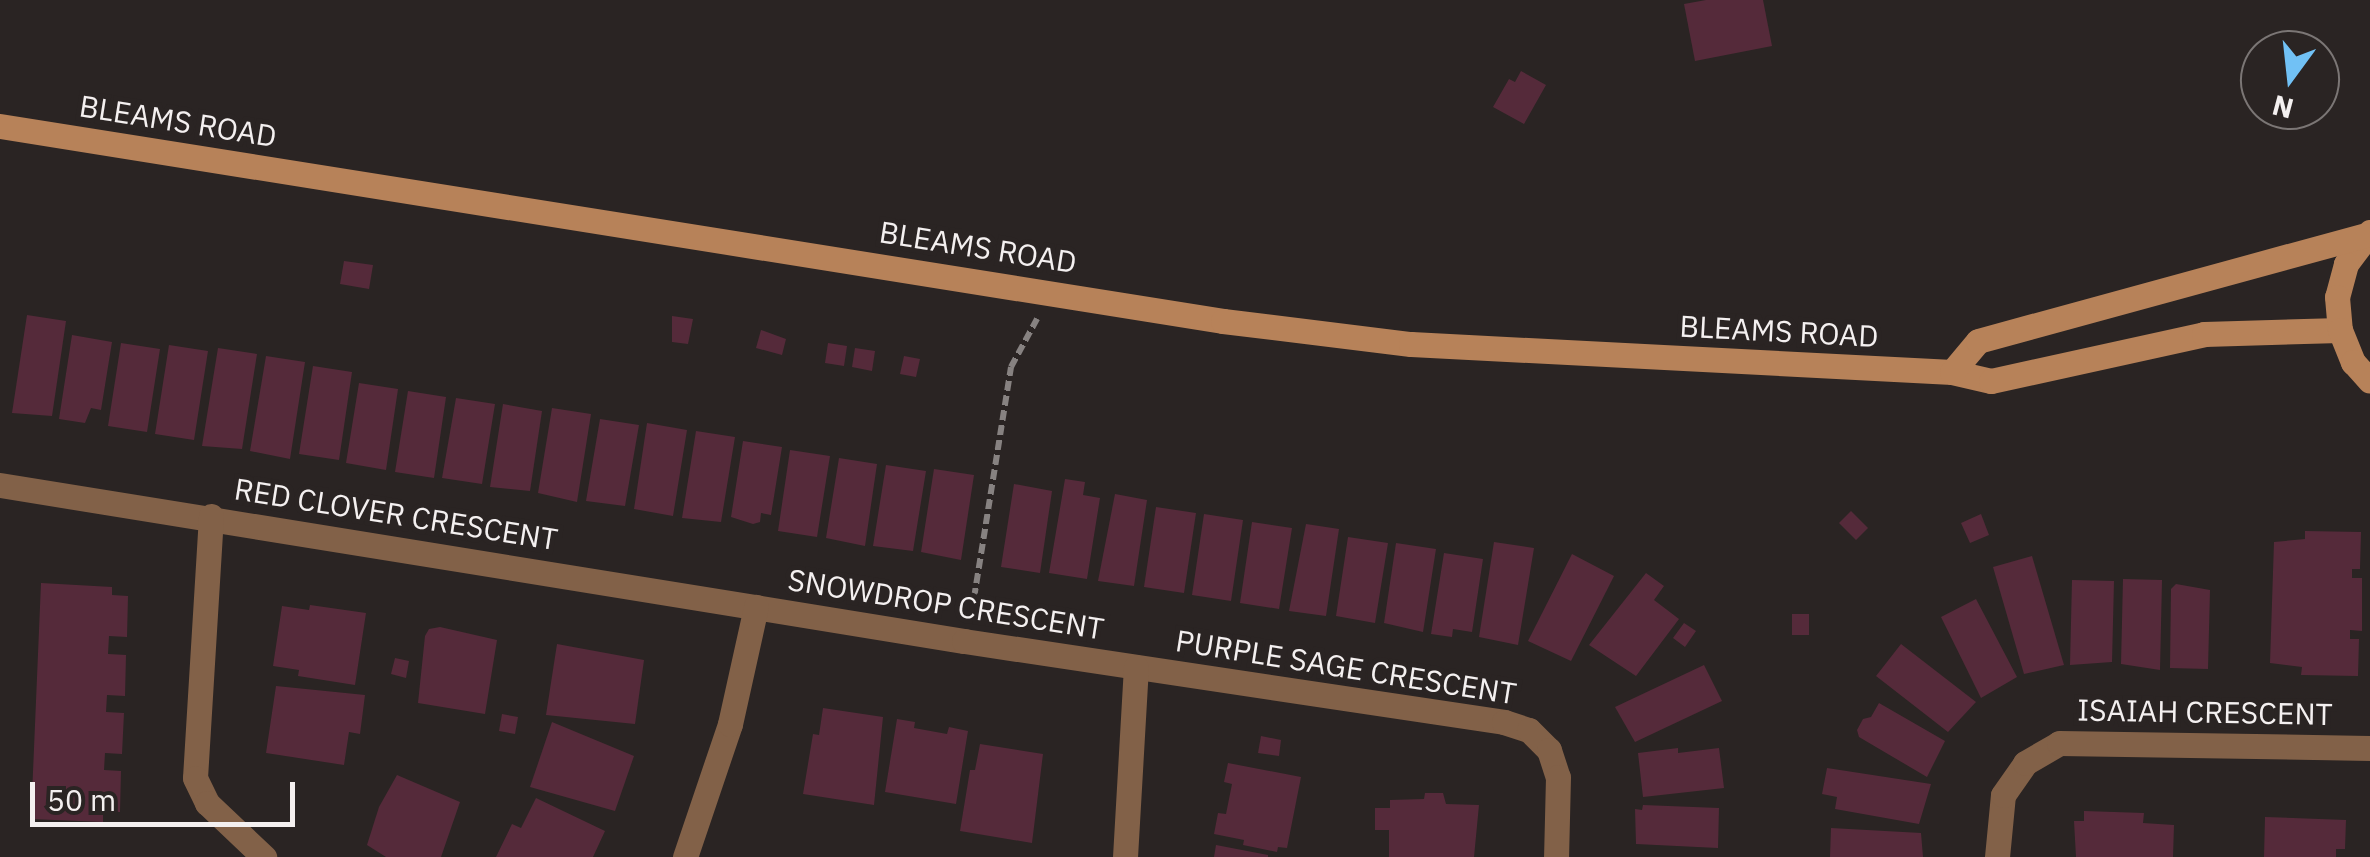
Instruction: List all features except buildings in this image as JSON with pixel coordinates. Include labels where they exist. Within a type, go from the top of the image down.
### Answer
[{"type":"main road","name":"BLEAMS ROAD","points":[[0,126],[1223,321],[1411,344],[1952,372],[1990,380],[2204,334],[2340,330]]},
{"type":"main road","points":[[2368,233],[2346,264],[2338,297],[2340,330],[2353,362],[2370,381]]},
{"type":"main road","points":[[1952,372],[1978,340],[2368,233]]},
{"type":"street","points":[[0,484],[212,516]]},
{"type":"street","name":"RED CLOVER CRESCENT","points":[[264,857],[207,803],[195,778],[212,516],[756,608]]},
{"type":"street","name":"SNOWDROP CRESCENT","points":[[685,857],[730,724],[756,608],[1136,667],[1125,857]]},
{"type":"street","name":"PURPLE SAGE CRESCENT","points":[[1136,667],[1504,722],[1529,730],[1549,750],[1558,776],[1556,857]]},
{"type":"street","name":"ISAIAH CRESCENT","points":[[1997,857],[2003,795],[2026,763],[2059,742],[2370,748]]},
{"type":"path","points":[[974,598],[1010,366],[1053,292]]}]
